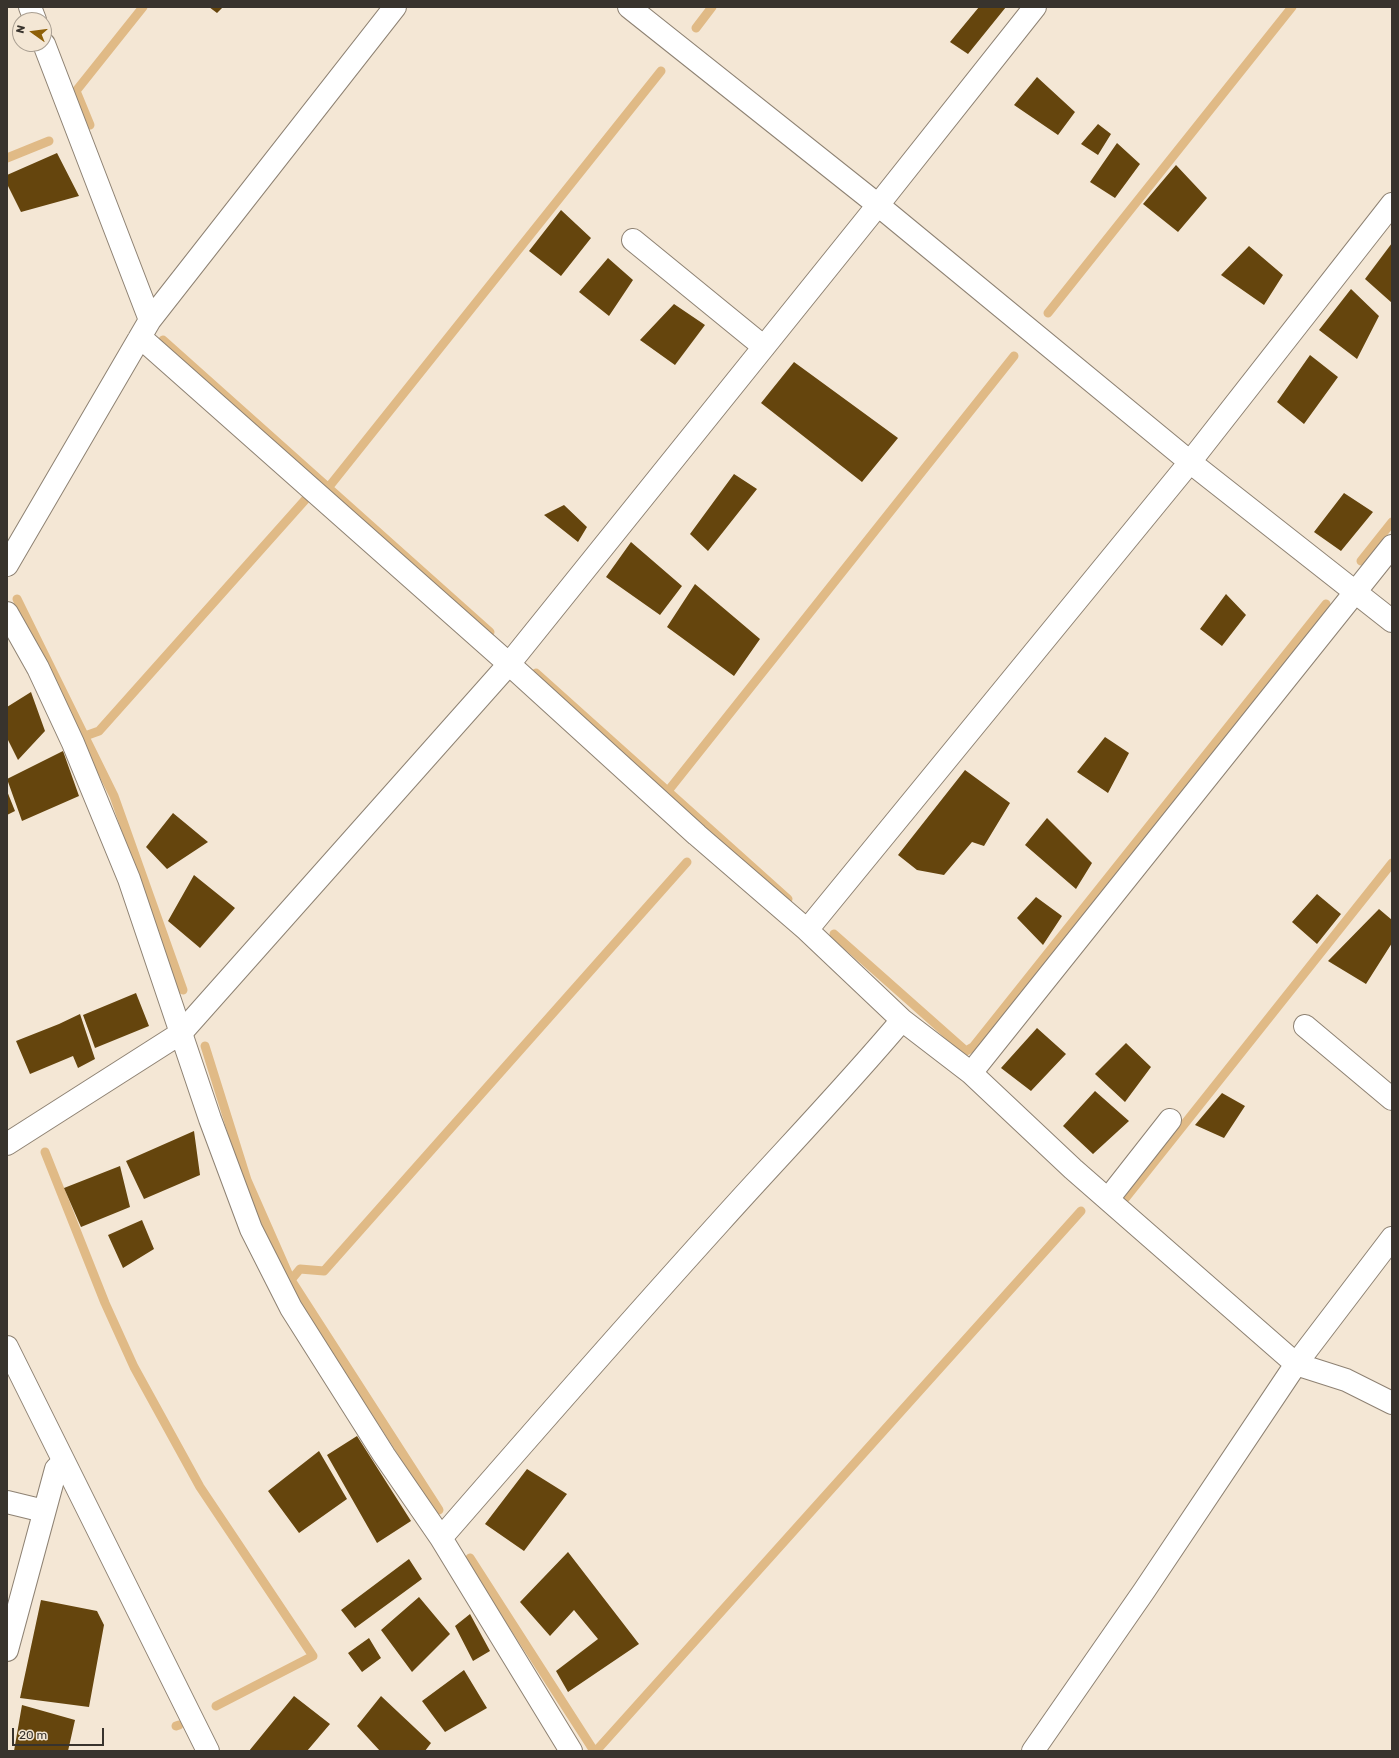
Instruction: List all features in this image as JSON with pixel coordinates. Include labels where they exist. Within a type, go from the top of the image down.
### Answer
[{"type":"street","points":[[7,565],[145,329],[395,7]]},
{"type":"street","points":[[629,7],[878,205],[1190,462],[1392,621]]},
{"type":"street","points":[[7,1144],[181,1033],[509,664],[1035,7]]},
{"type":"street","points":[[47,52],[145,329],[697,835],[807,930],[902,1020],[971,1073],[1073,1169],[1296,1364],[1346,1380],[1392,1403]]},
{"type":"street","points":[[807,930],[1190,462],[1392,204]]},
{"type":"street","points":[[633,240],[764,347]]},
{"type":"street","points":[[971,1073],[1392,546]]},
{"type":"street","points":[[7,613],[38,668],[76,750],[129,879],[210,1118],[251,1229],[291,1308],[384,1455],[441,1538],[571,1751]]},
{"type":"street","points":[[441,1538],[667,1281],[816,1116],[864,1066],[902,1020]]},
{"type":"street","points":[[1305,1026],[1392,1099]]},
{"type":"street","points":[[1108,1199],[1170,1120]]},
{"type":"street","points":[[1033,1751],[1144,1591],[1296,1364],[1392,1238]]},
{"type":"street","points":[[7,1348],[208,1751]]},
{"type":"street","points":[[7,1650],[56,1469],[63,1462]]},
{"type":"street","points":[[7,1502],[44,1511]]},
{"type":"building","points":[[209,7],[223,7],[217,13]]},
{"type":"building","points":[[979,7],[1006,7],[968,54],[950,42]]},
{"type":"building","points":[[1037,77],[1075,112],[1058,135],[1014,105]]},
{"type":"building","points":[[1098,124],[1111,134],[1098,155],[1081,144]]},
{"type":"building","points":[[1117,143],[1140,164],[1115,198],[1090,182]]},
{"type":"building","points":[[57,153],[79,196],[21,212],[7,184],[7,175]]},
{"type":"building","points":[[1176,165],[1207,198],[1178,232],[1143,204]]},
{"type":"building","points":[[561,210],[591,238],[561,276],[529,251]]},
{"type":"building","points":[[1392,243],[1392,303],[1365,279]]},
{"type":"building","points":[[1249,246],[1283,275],[1264,305],[1221,275]]},
{"type":"building","points":[[608,258],[633,280],[609,316],[579,292]]},
{"type":"building","points":[[1351,289],[1379,316],[1357,359],[1319,330]]},
{"type":"building","points":[[674,304],[705,325],[675,365],[640,340]]},
{"type":"building","points":[[1310,355],[1338,377],[1304,424],[1277,402]]},
{"type":"building","points":[[794,362],[898,438],[862,482],[761,403]]},
{"type":"building","points":[[734,474],[757,489],[708,551],[690,534]]},
{"type":"building","points":[[1344,493],[1373,512],[1341,551],[1314,532]]},
{"type":"building","points":[[564,505],[587,527],[578,542],[544,515]]},
{"type":"building","points":[[631,542],[682,586],[660,615],[606,577]]},
{"type":"building","points":[[695,584],[760,639],[734,676],[667,627]]},
{"type":"building","points":[[1226,594],[1246,615],[1222,646],[1200,629]]},
{"type":"building","points":[[31,692],[45,731],[18,760],[7,738],[7,707]]},
{"type":"building","points":[[1105,737],[1129,753],[1108,793],[1077,772]]},
{"type":"building","points":[[63,751],[79,796],[22,821],[7,779]]},
{"type":"building","points":[[965,770],[1010,803],[984,846],[972,842],[944,875],[917,870],[898,855]]},
{"type":"building","points":[[7,791],[15,811],[7,815]]},
{"type":"building","points":[[173,813],[208,842],[167,869],[146,847]]},
{"type":"building","points":[[1047,818],[1092,863],[1076,889],[1025,845]]},
{"type":"building","points":[[194,875],[235,908],[200,948],[168,921]]},
{"type":"building","points":[[1317,894],[1341,914],[1317,944],[1292,922]]},
{"type":"building","points":[[1036,897],[1062,916],[1043,945],[1017,918]]},
{"type":"building","points":[[1379,909],[1392,920],[1392,943],[1366,984],[1328,961]]},
{"type":"building","points":[[136,993],[149,1026],[95,1048],[83,1015]]},
{"type":"building","points":[[80,1014],[95,1059],[78,1068],[73,1056],[30,1074],[16,1041]]},
{"type":"building","points":[[1037,1028],[1066,1054],[1031,1091],[1001,1068]]},
{"type":"building","points":[[1126,1043],[1151,1067],[1125,1102],[1095,1074]]},
{"type":"building","points":[[1095,1091],[1129,1121],[1093,1154],[1063,1126]]},
{"type":"building","points":[[1222,1093],[1245,1106],[1224,1138],[1195,1125]]},
{"type":"building","points":[[194,1131],[200,1175],[144,1199],[126,1161]]},
{"type":"building","points":[[120,1166],[130,1207],[81,1227],[64,1188]]},
{"type":"building","points":[[142,1220],[154,1249],[123,1268],[108,1235]]},
{"type":"building","points":[[357,1436],[411,1521],[377,1543],[327,1455]]},
{"type":"building","points":[[319,1451],[347,1499],[299,1533],[268,1491]]},
{"type":"building","points":[[527,1469],[567,1494],[524,1551],[485,1524]]},
{"type":"building","points":[[568,1552],[639,1644],[568,1692],[556,1671],[598,1639],[574,1610],[550,1636],[520,1602]]},
{"type":"building","points":[[409,1559],[422,1579],[355,1628],[341,1610]]},
{"type":"building","points":[[419,1597],[450,1634],[412,1672],[381,1630]]},
{"type":"building","points":[[41,1600],[97,1611],[104,1625],[89,1707],[20,1698]]},
{"type":"building","points":[[470,1614],[490,1651],[473,1661],[455,1626]]},
{"type":"building","points":[[369,1638],[381,1658],[362,1672],[348,1653]]},
{"type":"building","points":[[464,1670],[487,1708],[445,1732],[422,1701]]},
{"type":"building","points":[[294,1696],[330,1724],[307,1751],[249,1751]]},
{"type":"building","points":[[381,1696],[431,1743],[425,1751],[380,1751],[357,1726]]},
{"type":"building","points":[[22,1705],[75,1720],[68,1751],[14,1751]]},
{"type":"waterway","points":[[90,125],[76,91],[143,7]]},
{"type":"waterway","points":[[696,28],[712,7]]},
{"type":"waterway","points":[[1048,313],[1292,7]]},
{"type":"waterway","points":[[328,488],[661,71]]},
{"type":"waterway","points":[[7,158],[49,141]]},
{"type":"waterway","points":[[163,340],[490,632]]},
{"type":"waterway","points":[[668,791],[1014,356]]},
{"type":"waterway","points":[[85,736],[99,731],[305,500]]},
{"type":"waterway","points":[[1361,561],[1392,522]]},
{"type":"waterway","points":[[17,599],[114,796],[183,990]]},
{"type":"waterway","points":[[834,934],[966,1051],[973,1047],[1326,604]]},
{"type":"waterway","points":[[536,673],[788,899]]},
{"type":"waterway","points":[[291,1280],[300,1269],[324,1271],[687,862]]},
{"type":"waterway","points":[[1124,1200],[1392,863]]},
{"type":"waterway","points":[[205,1046],[247,1180],[291,1280],[439,1510]]},
{"type":"waterway","points":[[45,1152],[105,1303],[134,1367],[200,1487],[313,1656],[216,1706]]},
{"type":"waterway","points":[[596,1751],[1081,1211]]},
{"type":"waterway","points":[[470,1558],[594,1751]]}]
